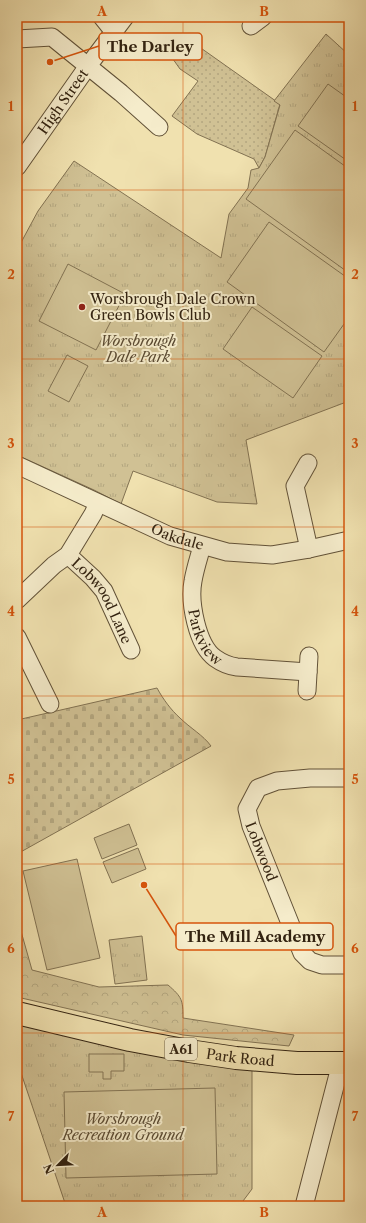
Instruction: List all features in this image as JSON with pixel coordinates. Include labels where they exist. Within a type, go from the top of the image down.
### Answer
[{"type":"highway","name":"Park Road","points":[[17,1013],[130,1040],[189,1051],[236,1058],[293,1062],[345,1063]]},
{"type":"street","points":[[102,17],[110,27],[120,23]]},
{"type":"street","name":"High Street","points":[[20,156],[120,23]]},
{"type":"street","points":[[17,39],[52,37],[159,127]]},
{"type":"street","points":[[308,463],[295,486],[309,549]]},
{"type":"street","name":"Oakdale","points":[[17,466],[170,536],[227,552],[272,554],[309,549],[349,540]]},
{"type":"street","points":[[17,600],[54,565],[68,555],[98,503]]},
{"type":"street","name":"Parkview","points":[[202,546],[192,583],[196,623],[203,645],[214,658],[227,665],[238,668],[308,664],[307,691]]},
{"type":"street","name":"Lobwood Lane","points":[[68,555],[93,578],[104,592],[131,650]]},
{"type":"street","points":[[17,637],[50,704]]},
{"type":"street","name":"Lobwood","points":[[349,778],[310,778],[277,781],[258,788],[247,809],[251,826],[302,953],[310,962],[322,965],[349,965]]},
{"type":"street","points":[[304,1206],[345,1063]]},
{"type":"green space","points":[[181,34],[280,104],[265,157],[259,168],[254,159],[197,134],[172,116],[198,81],[180,69],[168,52]]},
{"type":"green space","name":"Worsbrough Dale Park","points":[[326,34],[349,55],[349,401],[246,440],[257,504],[217,502],[133,471],[121,504],[17,455],[17,250],[38,211],[74,161],[221,258],[229,214],[248,188],[251,170],[259,168],[265,157],[280,105],[274,101]]},
{"type":"green space","points":[[328,84],[349,99],[349,162],[298,126]]},
{"type":"green space","points":[[295,130],[349,169],[349,273],[246,199]]},
{"type":"green space","points":[[269,222],[349,279],[349,317],[324,352],[227,282]]},
{"type":"green space","name":"Worsbrough Dale Crown Green Bowls Club","points":[[68,264],[125,294],[96,350],[39,321]]},
{"type":"green space","points":[[252,307],[322,356],[293,398],[223,349]]},
{"type":"green space","points":[[67,355],[88,366],[69,402],[48,391]]},
{"type":"green space","points":[[157,688],[173,711],[211,746],[17,854],[17,720]]},
{"type":"green space","points":[[129,824],[137,845],[102,859],[94,838]]},
{"type":"green space","points":[[138,848],[146,869],[112,883],[103,862]]},
{"type":"green space","points":[[77,859],[100,958],[47,970],[23,871]]},
{"type":"green space","points":[[17,917],[32,970],[99,987],[168,985],[181,999],[183,1018],[294,1035],[289,1046],[183,1035],[17,997]]},
{"type":"green space","points":[[142,936],[147,980],[115,984],[109,940]]},
{"type":"green space","name":"Worsbrough Recreation Ground","points":[[17,1023],[252,1069],[252,1189],[240,1205],[66,1206],[17,1061]]},
{"type":"green space","points":[[89,1054],[124,1054],[124,1071],[111,1071],[111,1079],[103,1079],[103,1072],[89,1072]]},
{"type":"green space","points":[[215,1088],[217,1174],[66,1178],[64,1092]]},
{"type":"place","name":"The Darley","points":[[50,62]]},
{"type":"place","name":"Worsbrough Dale Crown Green Bowls Club","points":[[82,307]]},
{"type":"place","name":"The Mill Academy","points":[[144,885]]}]
